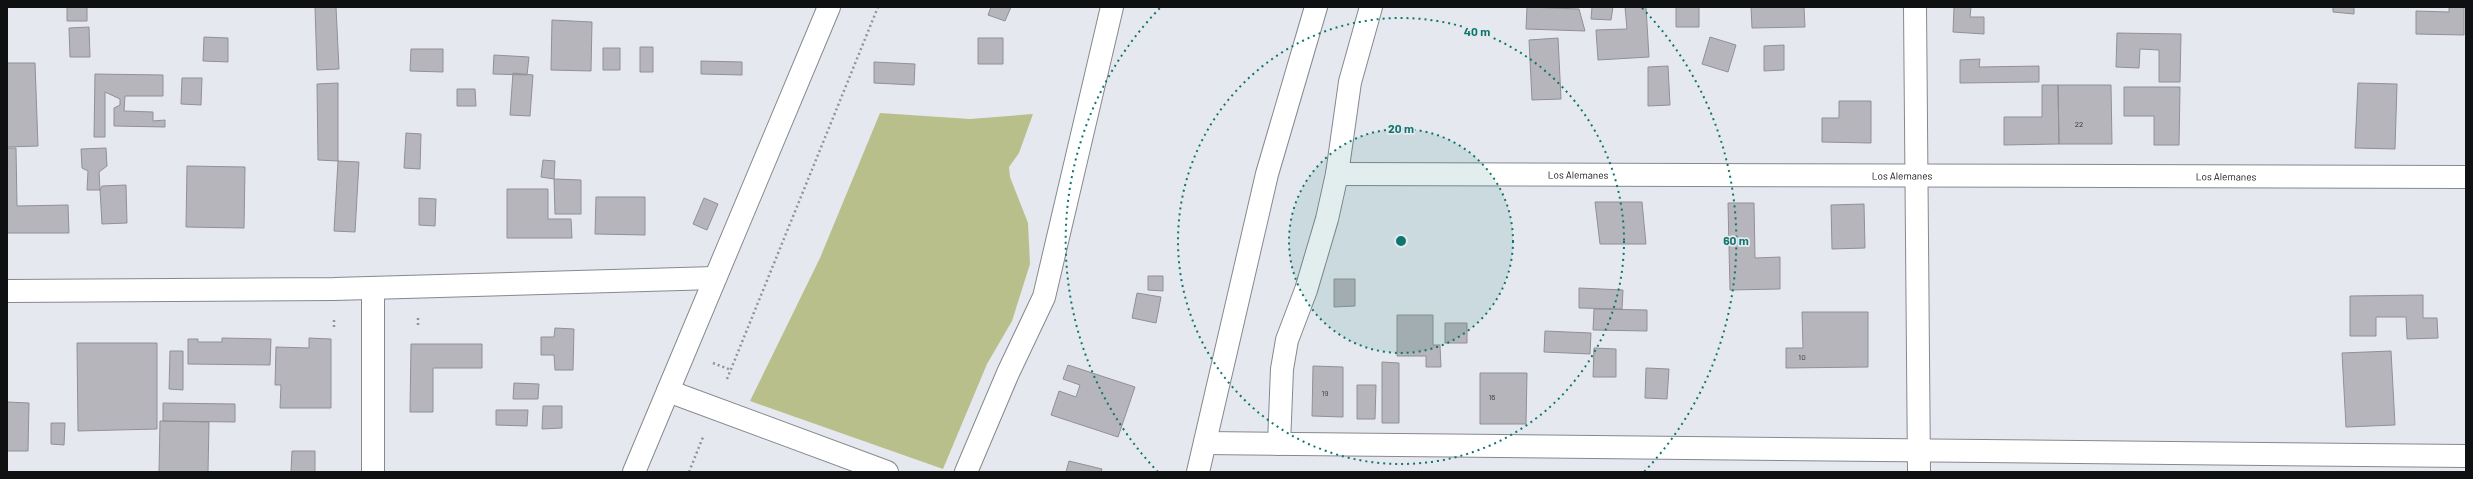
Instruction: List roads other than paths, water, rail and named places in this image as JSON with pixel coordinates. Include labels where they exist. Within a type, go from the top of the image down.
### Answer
[{"type":"street","points":[[634,472],[829,7]]},
{"type":"street","points":[[966,472],[1008,373],[1044,297],[1112,7]]},
{"type":"street","points":[[1198,472],[1267,174],[1316,7]]},
{"type":"street","points":[[1279,444],[1282,369],[1287,340],[1306,290],[1337,174],[1350,82],[1371,7]]},
{"type":"street","points":[[1915,7],[1919,472]]},
{"type":"street","name":"Los Alemanes","points":[[1337,174],[1917,177],[2466,177]]},
{"type":"street","points":[[7,291],[373,288],[715,278]]},
{"type":"street","points":[[373,288],[373,472]]},
{"type":"street","points":[[668,391],[887,472]]},
{"type":"street","points":[[1205,443],[1920,449],[2466,456]]}]
